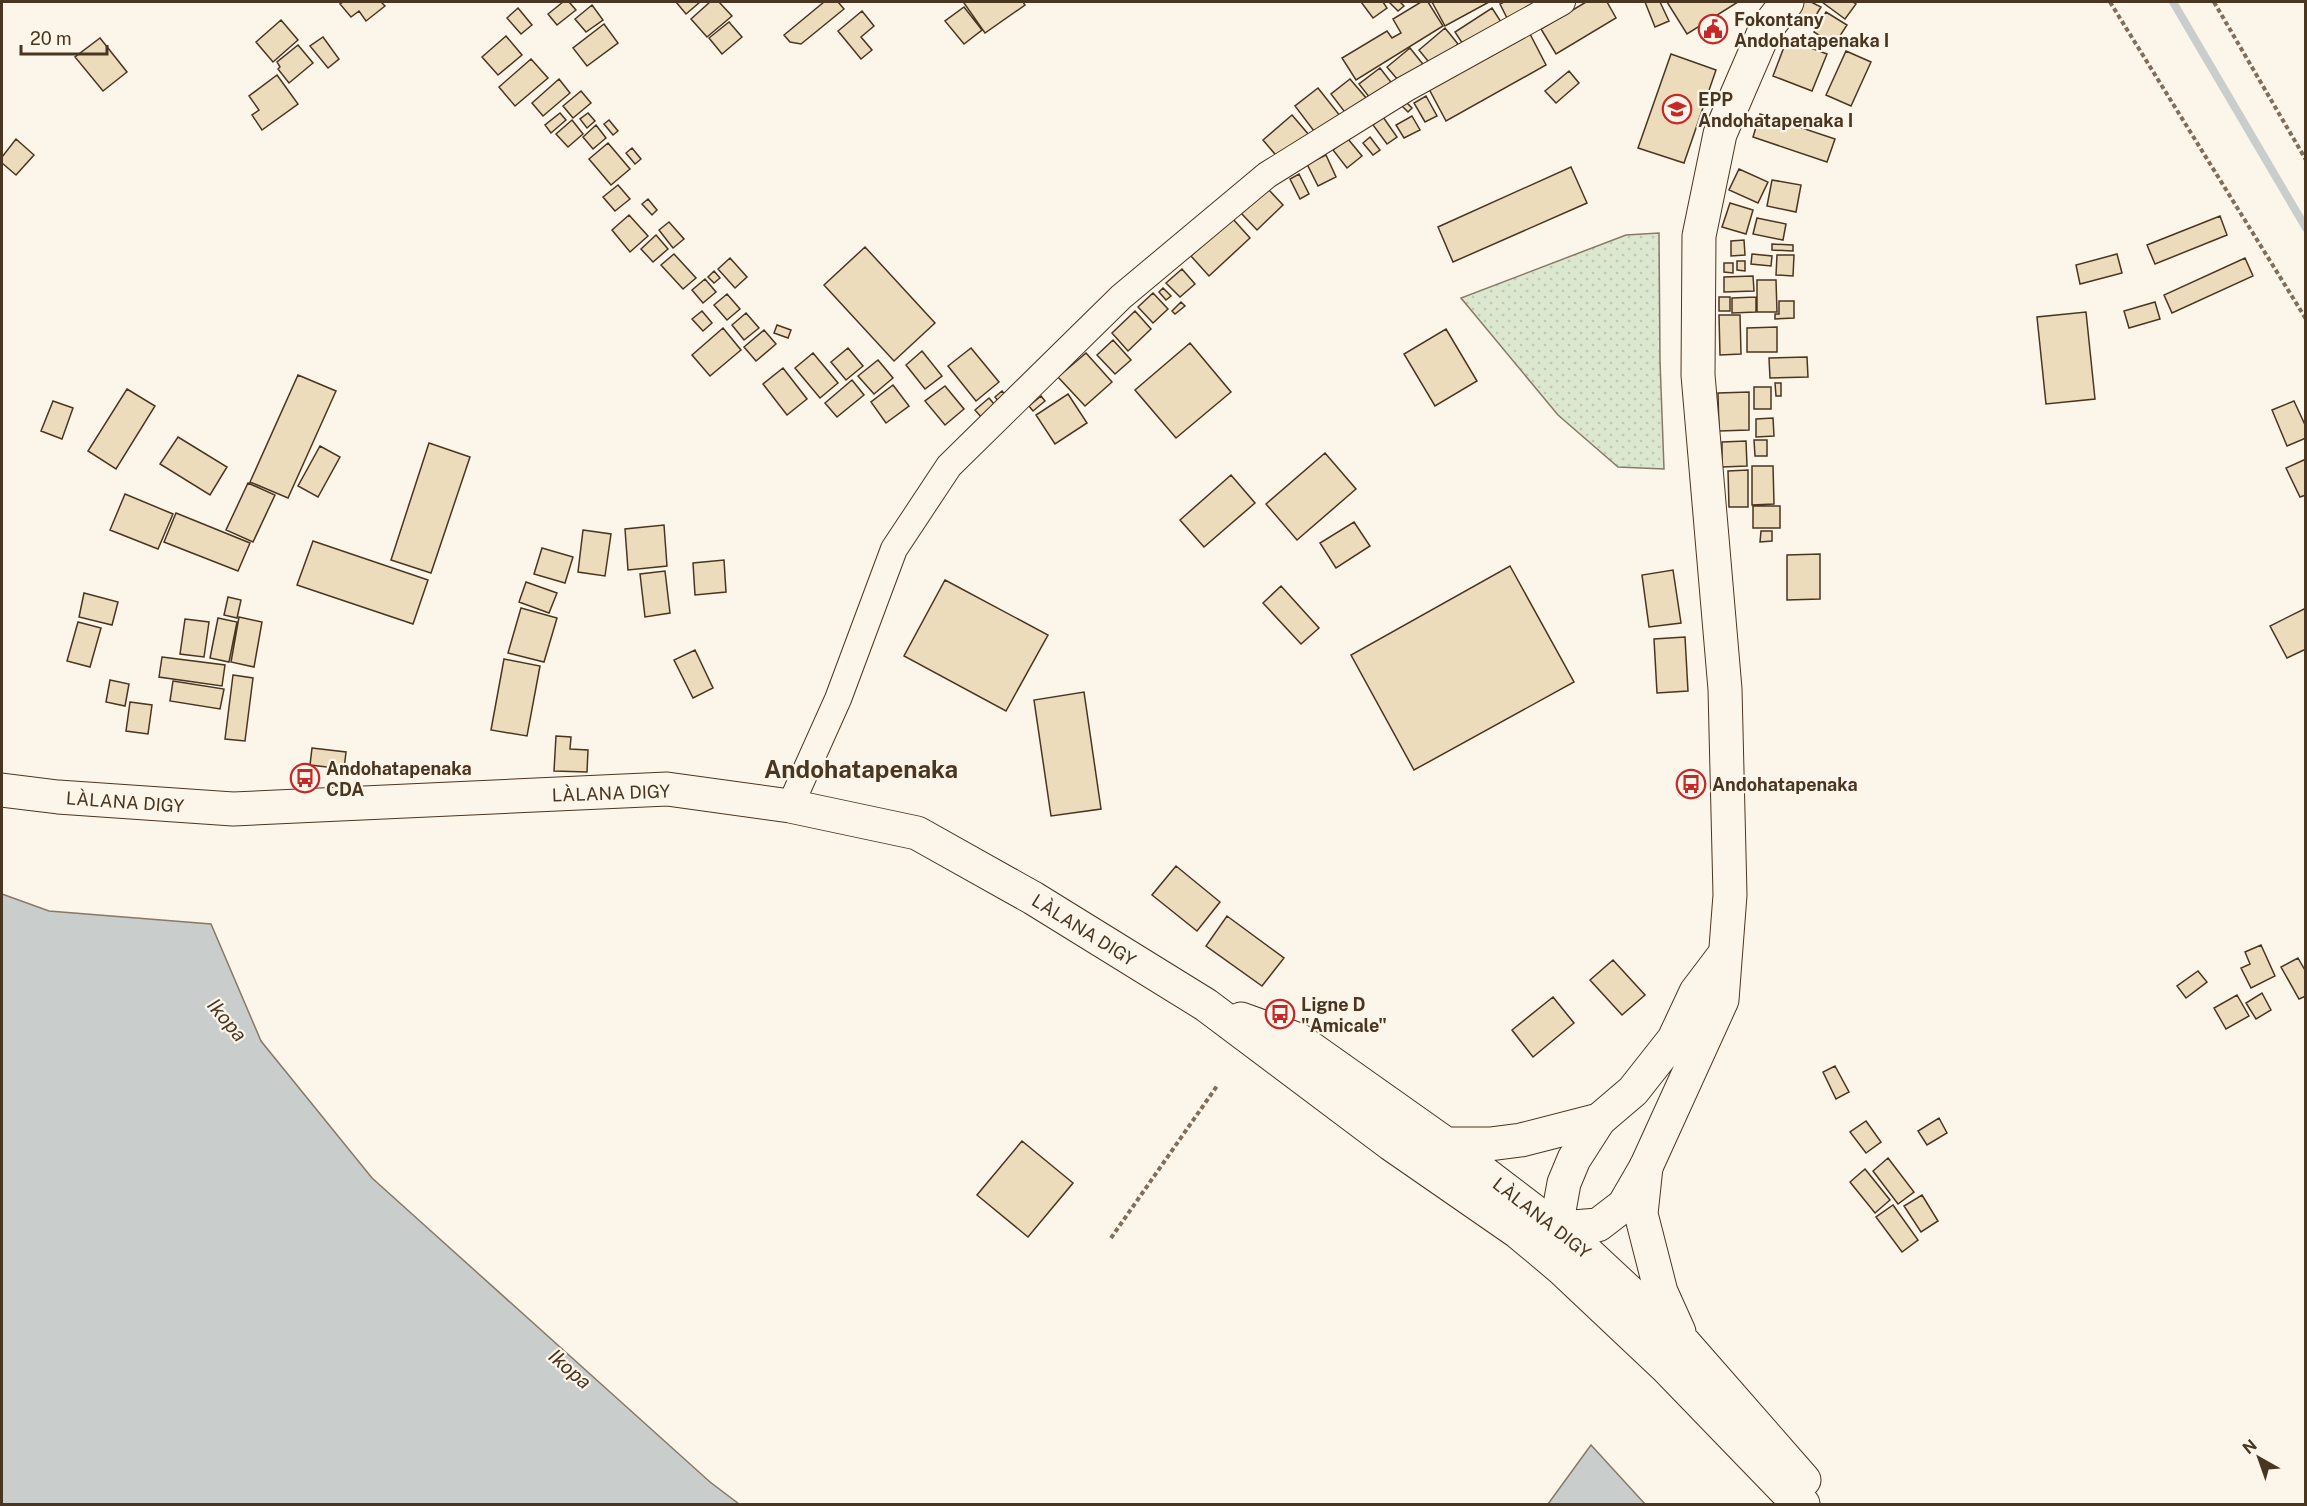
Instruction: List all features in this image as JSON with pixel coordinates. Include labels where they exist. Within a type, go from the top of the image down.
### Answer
[{"type":"main road","points":[[1518,1232],[1598,1225],[1624,1206],[1646,1167],[1722,1000],[1730,895],[1725,689],[1698,375],[1699,236],[1720,134],[1764,32],[1787,2]]},
{"type":"main road","name":"LÀLANA DIGY","points":[[2,789],[58,797],[233,809],[667,789],[790,806],[916,833],[1033,898],[1206,1005],[1391,1144],[1518,1232],[1561,1268],[1667,1368],[1785,1490],[1803,1504]]},
{"type":"main road","points":[[1561,1268],[1556,1227],[1564,1184],[1574,1159],[1599,1120],[1633,1091],[1674,1039],[1696,992],[1724,955]]},
{"type":"main road","name":"LÀLANA DIGY","points":[[1206,1005],[1299,1040],[1446,1144],[1581,1246],[1685,1344],[1798,1472],[1822,1504]]},
{"type":"main road","points":[[1446,1144],[1490,1144],[1521,1140],[1599,1120]]},
{"type":"main road","points":[[1646,1167],[1641,1214],[1648,1248],[1661,1292],[1685,1344]]},
{"type":"street","points":[[790,806],[838,699],[894,549],[949,466],[1120,297],[1267,175],[1405,89],[1562,2]]},
{"type":"path","points":[[2110,2],[2306,319]]},
{"type":"path","points":[[2214,2],[2306,160]]},
{"type":"path","points":[[1111,1238],[1217,1086]]},
{"type":"green space","points":[[1659,233],[1664,469],[1618,467],[1558,415],[1461,298],[1626,235]]},
{"type":"water","name":"Ikopa","points":[[2,894],[49,911],[211,924],[261,1041],[372,1178],[710,1482],[739,1504],[2,1504]]},
{"type":"water","points":[[1591,1445],[1645,1504],[1548,1504]]},
{"type":"building","points":[[343,2],[381,2],[385,6],[366,21],[359,11],[351,17],[340,4]]},
{"type":"building","points":[[563,2],[569,2],[576,10],[557,25],[548,14]]},
{"type":"building","points":[[676,2],[700,2],[686,14]]},
{"type":"building","points":[[710,2],[719,2],[732,16],[707,37],[691,19]]},
{"type":"building","points":[[824,2],[838,2],[844,9],[801,44],[790,42],[784,35]]},
{"type":"building","points":[[1023,2],[1025,5],[985,33],[964,3]]},
{"type":"building","points":[[1361,2],[1383,2],[1387,8],[1373,18]]},
{"type":"building","points":[[1389,2],[1400,2],[1404,6],[1398,11]]},
{"type":"building","points":[[1421,2],[1428,2],[1443,26],[1356,80],[1342,58],[1387,31],[1392,38],[1401,33],[1393,19]]},
{"type":"building","points":[[1432,2],[1489,2],[1445,26]]},
{"type":"building","points":[[1504,2],[1547,2],[1509,22],[1500,4]]},
{"type":"building","points":[[1586,2],[1607,2],[1616,18],[1556,54],[1541,29]]},
{"type":"building","points":[[1645,2],[1660,2],[1669,21],[1655,27]]},
{"type":"building","points":[[1667,2],[1738,2],[1687,34]]},
{"type":"building","points":[[1804,2],[1811,2],[1821,7],[1810,25],[1795,15]]},
{"type":"building","points":[[1822,2],[1853,2],[1856,4],[1845,19]]},
{"type":"building","points":[[592,5],[603,20],[586,32],[575,19]]},
{"type":"building","points":[[964,7],[982,30],[964,44],[945,21]]},
{"type":"building","points":[[518,8],[532,25],[521,34],[507,18]]},
{"type":"building","points":[[1492,8],[1503,25],[1466,49],[1455,32]]},
{"type":"building","points":[[862,11],[874,26],[861,37],[872,50],[861,59],[838,31]]},
{"type":"building","points":[[1826,12],[1847,25],[1834,45],[1814,32]]},
{"type":"building","points":[[281,20],[298,40],[273,62],[256,42]]},
{"type":"building","points":[[729,22],[742,37],[722,54],[709,38]]},
{"type":"building","points":[[604,24],[618,43],[587,66],[573,48]]},
{"type":"building","points":[[1445,28],[1458,44],[1432,66],[1419,50]]},
{"type":"building","points":[[1530,34],[1546,65],[1446,121],[1429,89]]},
{"type":"building","points":[[506,36],[522,55],[498,75],[482,57]]},
{"type":"building","points":[[323,37],[339,59],[328,68],[310,46]]},
{"type":"building","points":[[100,38],[127,72],[103,91],[75,57]]},
{"type":"building","points":[[1787,39],[1827,54],[1812,91],[1773,76]]},
{"type":"building","points":[[298,45],[313,63],[289,83],[278,69],[280,67],[277,62]]},
{"type":"building","points":[[1410,48],[1426,68],[1403,86],[1387,67]]},
{"type":"building","points":[[1846,51],[1871,62],[1851,106],[1826,95]]},
{"type":"building","name":"EPP Andohatapenaka I","points":[[1671,54],[1716,70],[1684,163],[1638,148]]},
{"type":"building","points":[[531,59],[548,78],[515,106],[499,87]]},
{"type":"building","points":[[1380,68],[1394,86],[1373,102],[1359,84]]},
{"type":"building","points":[[1569,71],[1579,83],[1556,103],[1545,91]]},
{"type":"building","points":[[277,75],[298,104],[262,130],[252,115],[259,110],[249,96]]},
{"type":"building","points":[[559,79],[570,93],[543,116],[532,103]]},
{"type":"building","points":[[1350,79],[1367,99],[1347,115],[1331,94]]},
{"type":"building","points":[[1318,88],[1341,117],[1317,135],[1295,106]]},
{"type":"building","points":[[581,91],[591,103],[573,118],[563,106]]},
{"type":"building","points":[[1426,96],[1437,116],[1425,122],[1414,103]]},
{"type":"building","points":[[1406,102],[1412,108],[1408,112],[1402,106]]},
{"type":"building","points":[[560,113],[566,120],[551,133],[545,125]]},
{"type":"building","points":[[588,113],[595,121],[587,128],[580,119]]},
{"type":"building","points":[[1760,114],[1835,139],[1827,162],[1753,137]]},
{"type":"building","points":[[1292,115],[1309,135],[1280,160],[1263,140]]},
{"type":"building","points":[[1412,116],[1420,130],[1404,138],[1396,125]]},
{"type":"building","points":[[1383,117],[1397,137],[1387,144],[1373,125]]},
{"type":"building","points":[[572,120],[583,134],[568,147],[556,134]]},
{"type":"building","points":[[609,120],[618,131],[613,135],[604,124]]},
{"type":"building","points":[[596,125],[606,138],[593,149],[583,137]]},
{"type":"building","points":[[1370,137],[1380,150],[1373,155],[1363,143]]},
{"type":"building","points":[[16,139],[34,155],[16,175],[2,163],[2,157]]},
{"type":"building","points":[[1348,139],[1362,156],[1347,168],[1333,150]]},
{"type":"building","points":[[608,143],[630,169],[611,185],[589,159]]},
{"type":"building","points":[[632,148],[641,159],[635,164],[626,153]]},
{"type":"building","points":[[1326,155],[1336,177],[1318,186],[1307,164]]},
{"type":"building","points":[[1571,167],[1587,203],[1453,262],[1438,227]]},
{"type":"building","points":[[1739,169],[1768,182],[1758,203],[1729,190]]},
{"type":"building","points":[[1299,174],[1309,194],[1300,199],[1290,179]]},
{"type":"building","points":[[1772,180],[1801,185],[1796,212],[1767,206]]},
{"type":"building","points":[[618,185],[630,199],[615,211],[603,197]]},
{"type":"building","points":[[1268,189],[1283,205],[1257,230],[1241,213]]},
{"type":"building","points":[[648,199],[657,210],[652,215],[642,204]]},
{"type":"building","points":[[1730,203],[1753,210],[1746,234],[1722,227]]},
{"type":"building","points":[[629,215],[648,236],[630,252],[612,230]]},
{"type":"building","points":[[2220,216],[2227,235],[2155,264],[2147,245]]},
{"type":"building","points":[[1232,218],[1250,238],[1209,276],[1191,256]]},
{"type":"building","points":[[1757,218],[1786,224],[1783,240],[1753,234]]},
{"type":"building","points":[[669,222],[684,239],[673,248],[659,230]]},
{"type":"building","points":[[656,235],[668,249],[653,262],[641,249]]},
{"type":"building","points":[[1744,240],[1745,255],[1731,256],[1731,241]]},
{"type":"building","points":[[1772,244],[1793,245],[1793,251],[1772,250]]},
{"type":"building","points":[[865,247],[935,323],[894,361],[824,285]]},
{"type":"building","points":[[674,254],[696,278],[683,289],[661,265]]},
{"type":"building","points":[[1752,254],[1772,256],[1771,266],[1751,264]]},
{"type":"building","points":[[2117,254],[2122,273],[2080,284],[2076,265]]},
{"type":"building","points":[[1777,255],[1794,255],[1793,276],[1776,275]]},
{"type":"building","points":[[730,258],[747,277],[735,288],[718,269]]},
{"type":"building","points":[[2245,258],[2253,276],[2172,313],[2164,295]]},
{"type":"building","points":[[1737,261],[1745,261],[1745,271],[1737,270]]},
{"type":"building","points":[[1724,263],[1733,263],[1733,273],[1724,272]]},
{"type":"building","points":[[1182,269],[1195,284],[1180,297],[1166,283]]},
{"type":"building","points":[[714,271],[720,278],[714,283],[708,277]]},
{"type":"building","points":[[1753,276],[1754,291],[1724,292],[1724,277]]},
{"type":"building","points":[[705,279],[716,292],[703,303],[692,290]]},
{"type":"building","points":[[1757,280],[1776,280],[1777,312],[1757,312]]},
{"type":"building","points":[[1163,288],[1171,296],[1166,300],[1159,292]]},
{"type":"building","points":[[1153,293],[1168,309],[1153,323],[1138,307]]},
{"type":"building","points":[[727,294],[740,309],[727,320],[714,305]]},
{"type":"building","points":[[1719,297],[1730,297],[1730,311],[1719,311]]},
{"type":"building","points":[[1756,297],[1756,312],[1732,313],[1732,298]]},
{"type":"building","points":[[1779,301],[1794,301],[1794,318],[1775,319],[1775,314],[1779,314]]},
{"type":"building","points":[[1181,302],[1185,306],[1175,314],[1172,311]]},
{"type":"building","points":[[2155,302],[2160,319],[2129,328],[2124,311]]},
{"type":"building","points":[[702,311],[712,323],[703,331],[692,319]]},
{"type":"building","points":[[1135,311],[1151,329],[1128,351],[1112,333]]},
{"type":"building","points":[[2086,312],[2095,399],[2046,404],[2037,317]]},
{"type":"building","points":[[746,313],[759,328],[744,340],[732,325]]},
{"type":"building","points":[[1719,315],[1740,315],[1741,354],[1720,355]]},
{"type":"building","points":[[777,325],[791,330],[788,338],[774,333]]},
{"type":"building","points":[[1777,327],[1777,352],[1747,352],[1747,328]]},
{"type":"building","points":[[723,328],[741,350],[710,376],[692,355]]},
{"type":"building","points":[[1446,329],[1477,381],[1435,406],[1404,354]]},
{"type":"building","points":[[764,330],[776,344],[756,361],[744,347]]},
{"type":"building","points":[[1113,340],[1131,360],[1115,374],[1097,355]]},
{"type":"building","points":[[1190,343],[1231,392],[1176,438],[1135,390]]},
{"type":"building","points":[[848,348],[863,366],[846,380],[831,362]]},
{"type":"building","points":[[971,348],[999,382],[976,401],[948,366]]},
{"type":"building","points":[[922,351],[942,376],[925,389],[906,365]]},
{"type":"building","points":[[813,353],[838,383],[820,398],[795,368]]},
{"type":"building","points":[[1086,353],[1112,382],[1085,406],[1058,377]]},
{"type":"building","points":[[1807,357],[1808,377],[1770,378],[1769,358]]},
{"type":"building","points":[[878,360],[893,378],[874,394],[858,376]]},
{"type":"building","points":[[783,368],[807,399],[787,415],[763,384]]},
{"type":"building","points":[[298,375],[336,391],[288,498],[250,482]]},
{"type":"building","points":[[852,380],[864,395],[837,417],[825,403]]},
{"type":"building","points":[[1775,383],[1781,383],[1781,396],[1776,396]]},
{"type":"building","points":[[893,385],[909,406],[886,423],[871,402]]},
{"type":"building","points":[[945,386],[964,409],[945,425],[925,401]]},
{"type":"building","points":[[1754,387],[1771,387],[1771,409],[1754,409]]},
{"type":"building","points":[[127,389],[155,406],[116,469],[88,451]]},
{"type":"building","points":[[1002,391],[1014,406],[1007,412],[995,397]]},
{"type":"building","points":[[1749,392],[1749,430],[1719,431],[1718,393]]},
{"type":"building","points":[[1068,394],[1087,423],[1055,444],[1036,415]]},
{"type":"building","points":[[1041,396],[1045,401],[1033,411],[1029,406]]},
{"type":"building","points":[[989,398],[1004,416],[990,427],[975,410]]},
{"type":"building","points":[[53,401],[73,408],[62,439],[41,431]]},
{"type":"building","points":[[2294,401],[2306,427],[2306,438],[2287,446],[2272,410]]},
{"type":"building","points":[[1773,418],[1774,436],[1756,437],[1756,419]]},
{"type":"building","points":[[178,437],[227,467],[210,495],[160,464]]},
{"type":"building","points":[[1754,440],[1767,440],[1767,456],[1755,456]]},
{"type":"building","points":[[1746,441],[1747,466],[1722,467],[1722,442]]},
{"type":"building","points":[[429,443],[470,457],[431,573],[391,560]]},
{"type":"building","points":[[320,446],[340,457],[318,497],[298,486]]},
{"type":"building","points":[[1325,453],[1356,489],[1297,540],[1266,504]]},
{"type":"building","points":[[2306,459],[2306,495],[2300,497],[2286,468]]},
{"type":"building","points":[[1752,466],[1773,466],[1774,504],[1752,505]]},
{"type":"building","points":[[1748,470],[1748,507],[1729,507],[1728,471]]},
{"type":"building","points":[[1231,475],[1255,503],[1204,547],[1180,520]]},
{"type":"building","points":[[248,483],[275,495],[253,542],[226,530]]},
{"type":"building","points":[[125,494],[173,514],[158,549],[110,530]]},
{"type":"building","points":[[1753,506],[1780,506],[1780,528],[1753,528]]},
{"type":"building","points":[[176,513],[250,543],[238,571],[164,542]]},
{"type":"building","points":[[1354,522],[1370,546],[1336,568],[1320,543]]},
{"type":"building","points":[[664,525],[667,566],[628,570],[625,529]]},
{"type":"building","points":[[583,530],[611,534],[605,576],[578,572]]},
{"type":"building","points":[[1761,531],[1772,531],[1772,541],[1760,542]]},
{"type":"building","points":[[313,541],[428,580],[413,624],[297,585]]},
{"type":"building","points":[[542,548],[573,557],[565,583],[534,574]]},
{"type":"building","points":[[1820,554],[1820,599],[1787,600],[1787,555]]},
{"type":"building","points":[[724,560],[726,592],[695,595],[693,563]]},
{"type":"building","points":[[1510,566],[1574,682],[1414,770],[1351,655]]},
{"type":"building","points":[[1673,570],[1681,623],[1649,627],[1642,575]]},
{"type":"building","points":[[665,571],[670,613],[645,617],[640,574]]},
{"type":"building","points":[[945,580],[1048,635],[1006,711],[904,656]]},
{"type":"building","points":[[526,582],[557,593],[549,613],[519,602]]},
{"type":"building","points":[[1281,586],[1319,628],[1301,644],[1263,603]]},
{"type":"building","points":[[84,593],[118,602],[112,625],[79,617]]},
{"type":"building","points":[[228,597],[241,600],[237,618],[224,615]]},
{"type":"building","points":[[521,608],[557,618],[544,662],[508,653]]},
{"type":"building","points":[[2306,608],[2306,649],[2287,658],[2270,626]]},
{"type":"building","points":[[239,617],[262,622],[254,667],[231,662]]},
{"type":"building","points":[[218,618],[237,622],[229,662],[210,658]]},
{"type":"building","points":[[185,619],[209,622],[204,657],[180,654]]},
{"type":"building","points":[[78,622],[101,628],[90,667],[67,661]]},
{"type":"building","points":[[1685,637],[1688,691],[1657,693],[1654,639]]},
{"type":"building","points":[[695,650],[713,688],[693,698],[674,660]]},
{"type":"building","points":[[162,657],[225,665],[222,686],[159,677]]},
{"type":"building","points":[[504,659],[540,666],[527,736],[491,730]]},
{"type":"building","points":[[233,675],[253,678],[245,741],[225,739]]},
{"type":"building","points":[[110,680],[129,684],[125,706],[106,702]]},
{"type":"building","points":[[173,681],[224,689],[220,709],[170,701]]},
{"type":"building","points":[[1084,692],[1101,809],[1051,816],[1034,700]]},
{"type":"building","points":[[130,702],[152,705],[148,734],[126,731]]},
{"type":"building","points":[[556,736],[571,737],[570,749],[588,750],[587,772],[554,771]]},
{"type":"building","points":[[312,748],[346,752],[344,769],[310,765]]},
{"type":"building","points":[[1176,866],[1220,902],[1197,931],[1152,895]]},
{"type":"building","points":[[1227,916],[1284,958],[1262,986],[1206,946]]},
{"type":"building","points":[[2261,945],[2275,976],[2251,988],[2241,968],[2250,964],[2245,952]]},
{"type":"building","points":[[2298,958],[2306,972],[2306,996],[2299,999],[2281,967]]},
{"type":"building","points":[[1613,960],[1645,995],[1622,1015],[1590,980]]},
{"type":"building","points":[[2198,971],[2207,982],[2186,998],[2177,986]]},
{"type":"building","points":[[2262,993],[2271,1010],[2256,1019],[2246,1003]]},
{"type":"building","points":[[2237,995],[2249,1016],[2226,1029],[2214,1008]]},
{"type":"building","points":[[1553,997],[1574,1023],[1533,1057],[1512,1030]]},
{"type":"building","points":[[1835,1066],[1849,1092],[1836,1099],[1823,1072]]},
{"type":"building","points":[[1939,1118],[1947,1133],[1927,1145],[1918,1131]]},
{"type":"building","points":[[1866,1121],[1881,1142],[1866,1153],[1850,1132]]},
{"type":"building","points":[[1022,1141],[1073,1183],[1028,1237],[977,1195]]},
{"type":"building","points":[[1888,1158],[1914,1192],[1898,1204],[1873,1171]]},
{"type":"building","points":[[1865,1169],[1890,1200],[1875,1213],[1850,1182]]},
{"type":"building","points":[[1922,1195],[1938,1221],[1921,1232],[1904,1206]]},
{"type":"building","points":[[1893,1205],[1918,1240],[1902,1252],[1876,1217]]},
{"type":"waterway","points":[[2173,2],[2306,228]]},
{"type":"place","name":"Fokontany Andohatapenaka I","points":[[1713,29]]},
{"type":"place","name":"EPP Andohatapenaka I","points":[[1677,109]]},
{"type":"place","name":"Andohatapenaka CDA","points":[[305,778]]},
{"type":"place","name":"Andohatapenaka","points":[[1691,784]]},
{"type":"place","name":"Ligne D \"Amicale\"","points":[[1280,1014]]},
{"type":"district","name":"Andohatapenaka","points":[[861,769]]}]
